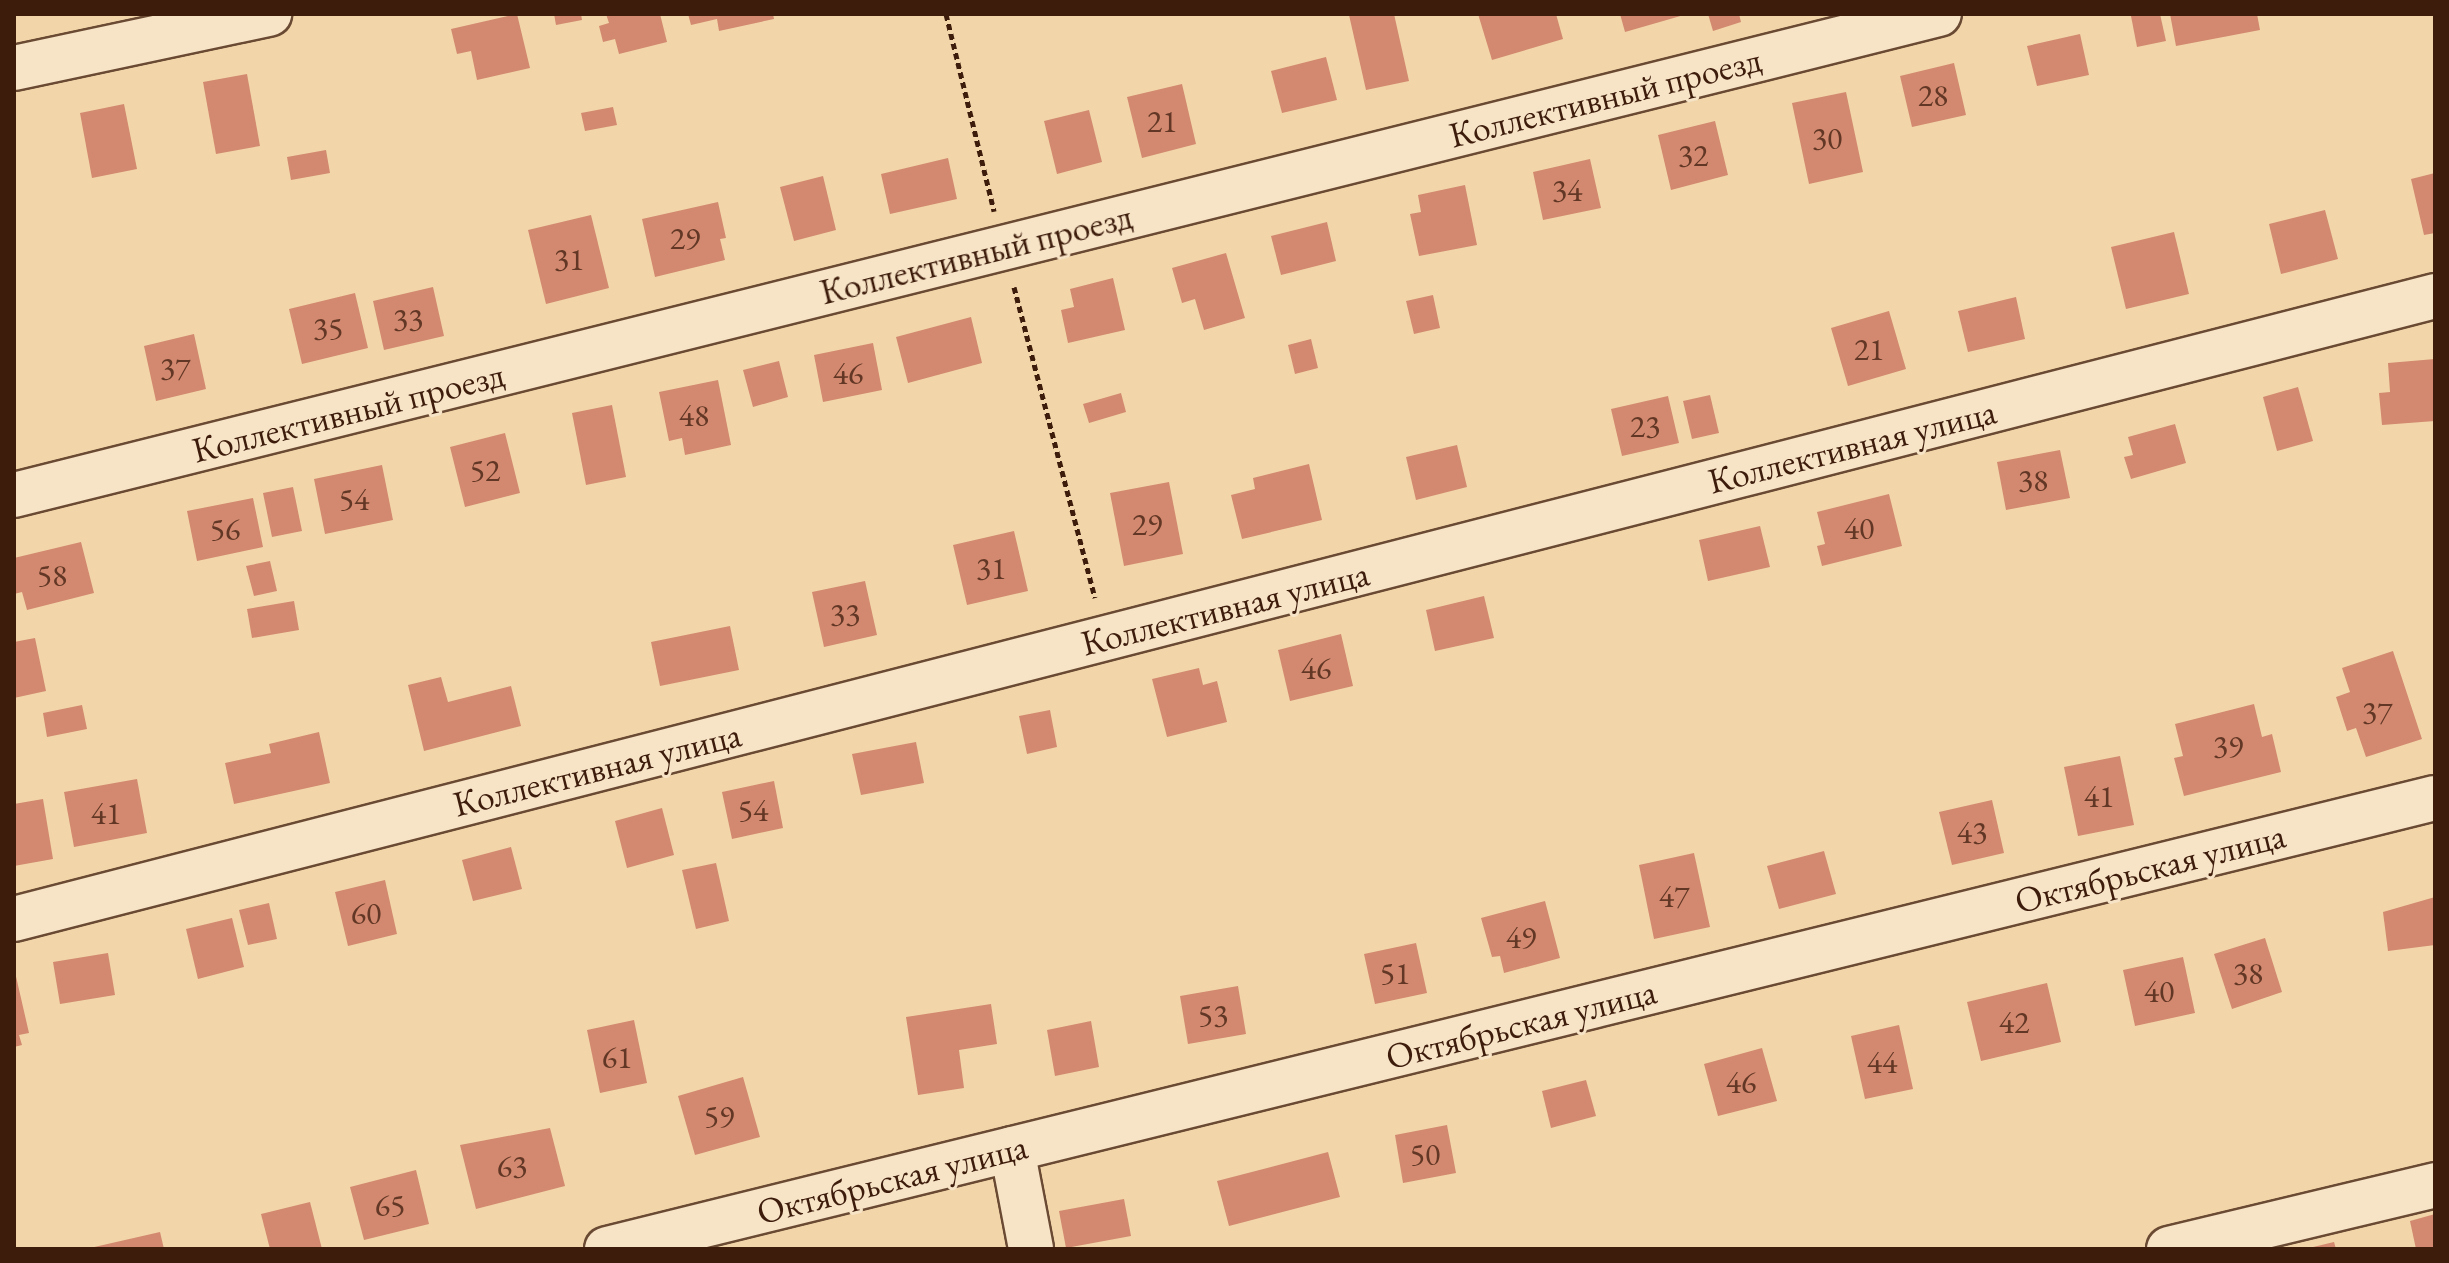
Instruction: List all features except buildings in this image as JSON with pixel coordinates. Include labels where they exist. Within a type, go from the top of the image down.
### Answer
[{"type":"street","points":[[14,68],[269,14]]},
{"type":"street","name":"Коллективный проезд","points":[[14,495],[1939,14]]},
{"type":"street","name":"Коллективная улица","points":[[14,919],[2435,296]]},
{"type":"street","name":"Октябрьская улица","points":[[607,1249],[2435,798]]},
{"type":"street","points":[[1012,1149],[1031,1249]]},
{"type":"street","points":[[2169,1249],[2435,1185]]},
{"type":"path","points":[[946,14],[1003,248],[1106,638]]}]
